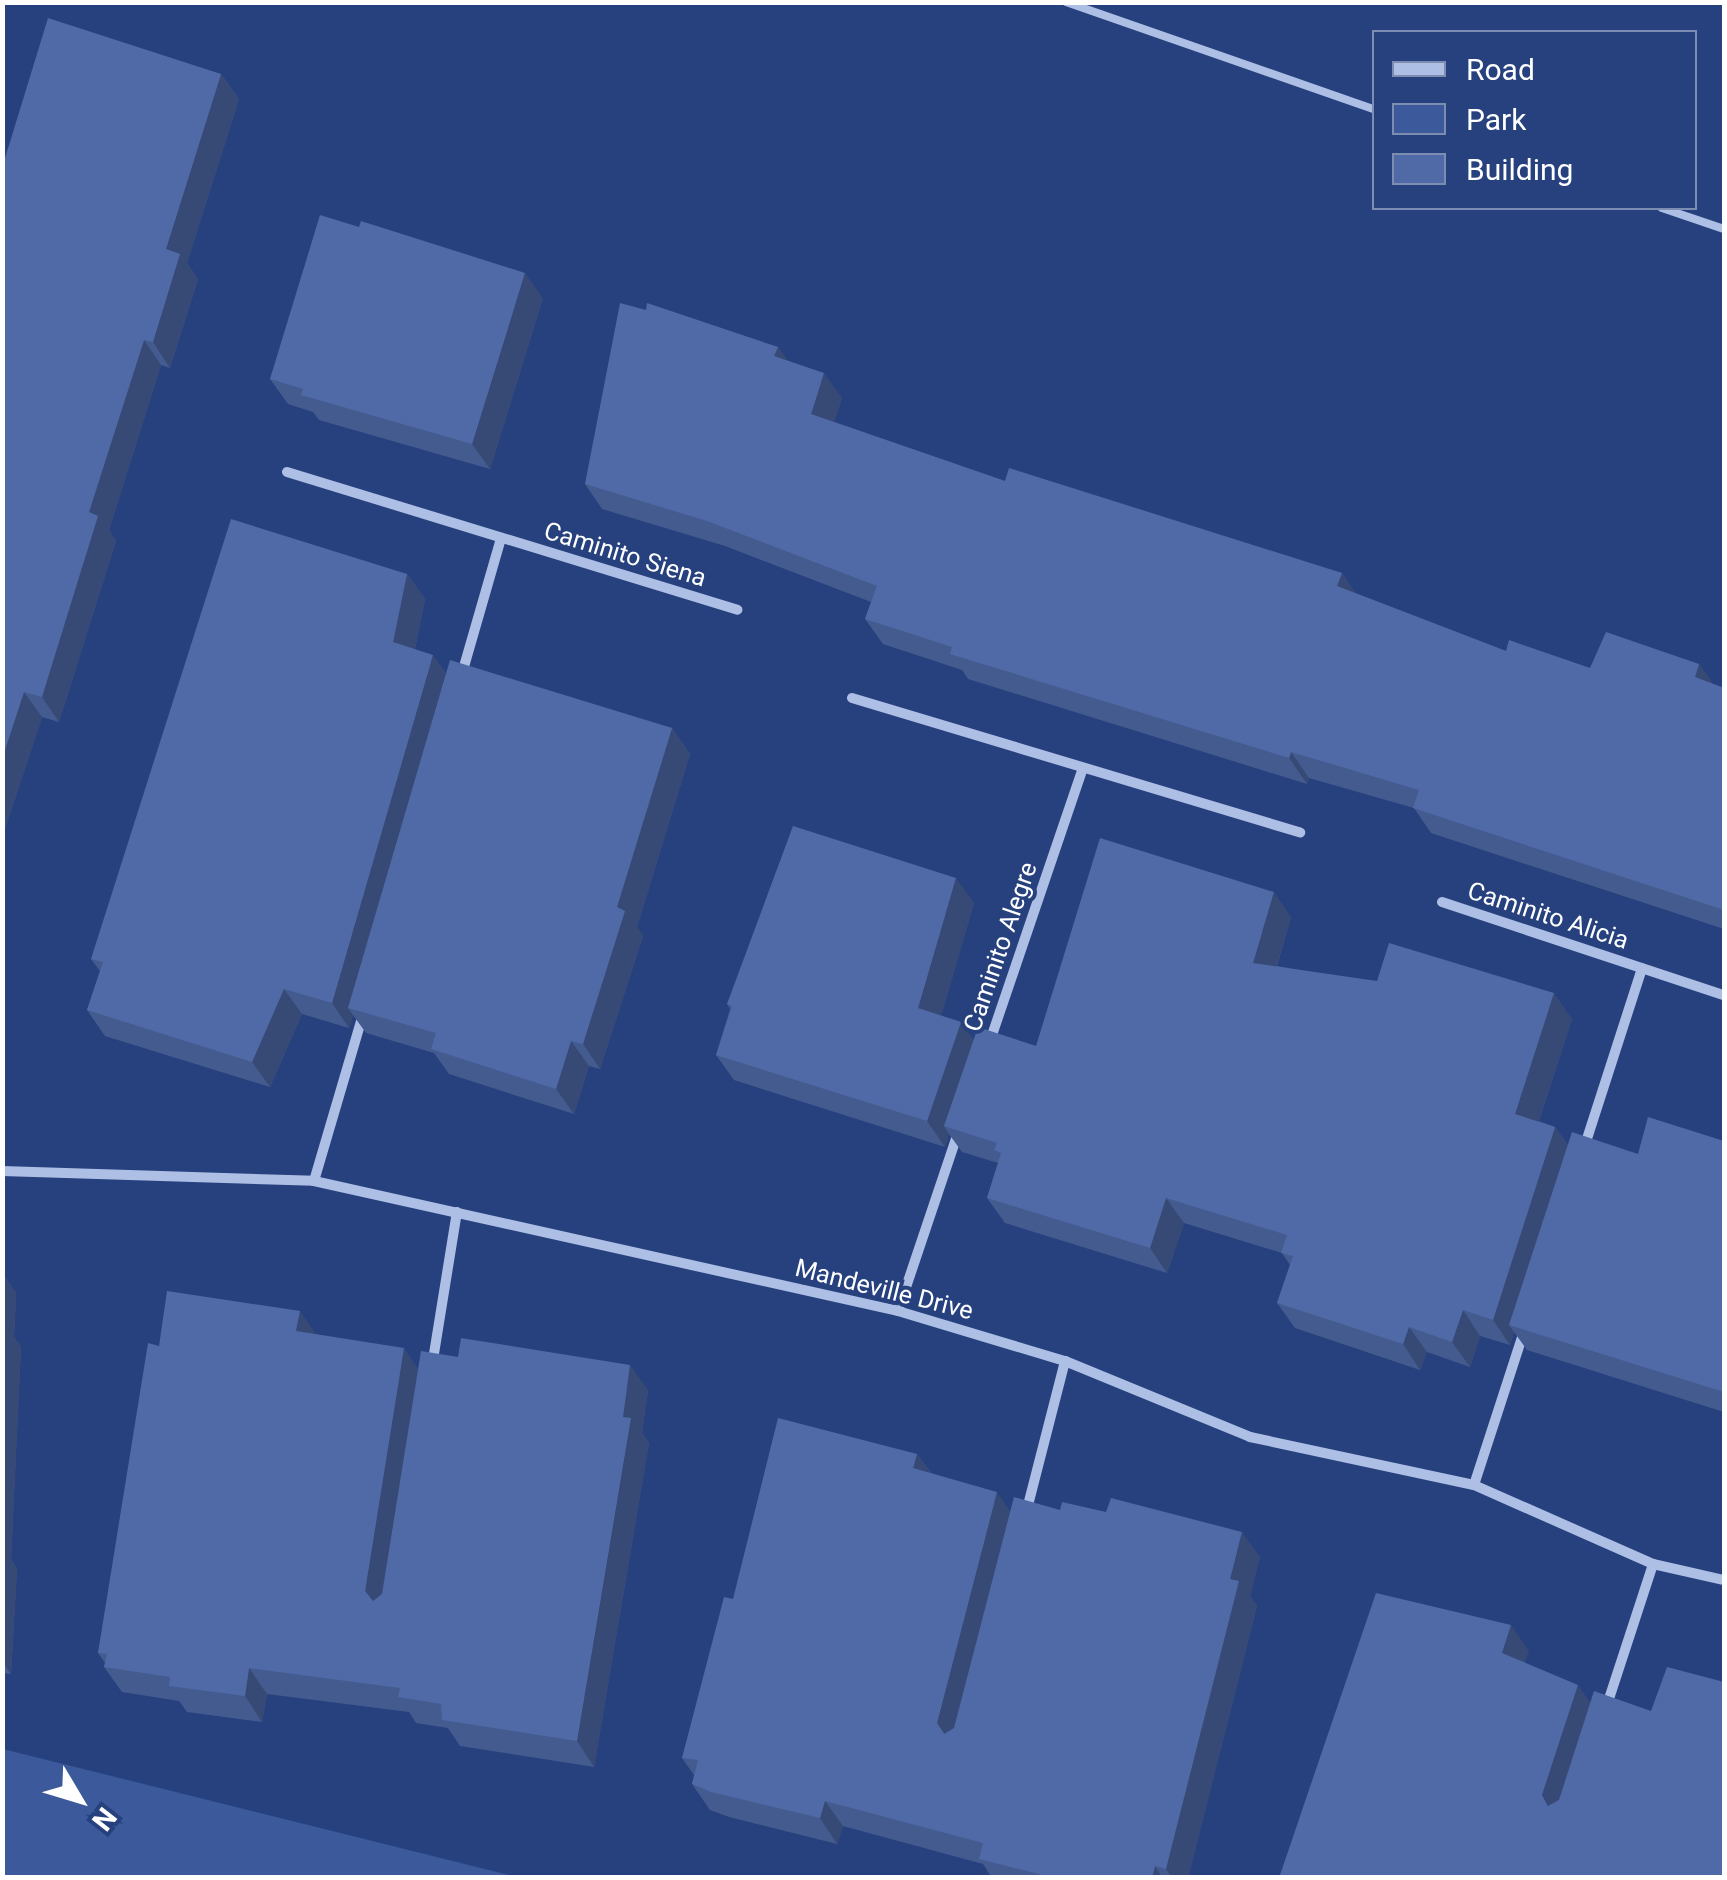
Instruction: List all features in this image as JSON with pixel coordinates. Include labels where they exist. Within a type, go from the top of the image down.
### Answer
[{"type":"street","name":"Caminito Siena","points":[[287,472],[738,610]]},
{"type":"street","points":[[457,690],[501,538]]},
{"type":"street","points":[[852,698],[1300,832]]},
{"type":"street","name":"Caminito Alegre","points":[[987,1048],[1083,768]]},
{"type":"street","name":"Caminito Alicia","points":[[1442,902],[1724,995]]},
{"type":"street","name":"Caminito Alicia","points":[[1576,1171],[1642,968]]},
{"type":"street","points":[[314,1181],[369,992]]},
{"type":"street","points":[[898,1310],[962,1123]]},
{"type":"street","name":"Mandeville Drive","points":[[2,1171],[314,1181],[898,1310],[1065,1361],[1250,1437],[1474,1485],[1653,1564],[1724,1580]]},
{"type":"street","points":[[429,1386],[458,1212]]},
{"type":"street","points":[[1474,1485],[1534,1300]]},
{"type":"street","points":[[1022,1528],[1065,1361]]},
{"type":"street","points":[[1599,1730],[1653,1564]]},
{"type":"lane","points":[[1066,2],[1372,108]]},
{"type":"lane","points":[[1668,210],[1724,229]]},
{"type":"green space","points":[[3,1749],[517,1877],[3,1877]]},
{"type":"building","points":[[48,18],[221,74],[166,249],[180,254],[153,342],[144,340],[89,512],[98,516],[42,697],[24,692],[2,759],[2,168]]},
{"type":"building","points":[[320,215],[359,227],[361,221],[525,273],[472,444],[301,395],[303,389],[270,379]]},
{"type":"building","points":[[620,303],[646,310],[647,303],[778,347],[774,356],[824,373],[811,414],[1005,481],[1009,468],[1342,573],[1337,586],[1506,651],[1509,640],[1590,668],[1606,632],[1699,664],[1695,677],[1724,688],[1724,910],[1413,808],[1419,790],[1291,752],[1289,758],[950,654],[952,647],[865,619],[877,586],[707,521],[585,484]]},
{"type":"building","points":[[231,519],[407,574],[393,642],[433,655],[332,1003],[284,989],[252,1062],[87,1010],[103,962],[91,959]]},
{"type":"building","points":[[450,660],[672,728],[617,907],[625,911],[583,1044],[571,1041],[556,1089],[431,1049],[436,1033],[348,1008]]},
{"type":"building","points":[[793,826],[956,878],[918,1008],[961,1022],[927,1121],[716,1055],[732,1006],[727,1004]]},
{"type":"building","points":[[1100,838],[1274,892],[1253,963],[1377,981],[1389,943],[1554,993],[1515,1114],[1555,1127],[1493,1320],[1463,1310],[1452,1342],[1409,1327],[1403,1344],[1277,1303],[1293,1256],[1281,1253],[1287,1235],[1166,1198],[1150,1248],[987,1198],[1001,1153],[994,1150],[997,1143],[944,1126],[978,1027],[1036,1046]]},
{"type":"building","points":[[1648,1117],[1724,1141],[1724,1392],[1509,1325],[1572,1132],[1638,1154]]},
{"type":"building","points":[[167,1291],[300,1311],[296,1331],[404,1348],[365,1591],[373,1601],[382,1594],[421,1351],[458,1357],[461,1338],[630,1365],[623,1417],[631,1418],[577,1741],[442,1720],[441,1704],[398,1697],[400,1688],[249,1668],[245,1696],[169,1686],[170,1677],[104,1667],[107,1654],[98,1653],[148,1343],[159,1346]]},
{"type":"building","points":[[778,1418],[917,1454],[913,1468],[997,1492],[937,1723],[944,1734],[954,1728],[1014,1497],[1060,1510],[1062,1502],[1106,1512],[1111,1498],[1242,1532],[1230,1579],[1239,1581],[1166,1869],[1155,1866],[1152,1878],[1054,1878],[979,1859],[983,1843],[825,1801],[820,1818],[692,1784],[698,1760],[682,1758],[724,1597],[733,1599]]},
{"type":"building","points":[[1376,1593],[1511,1625],[1502,1653],[1578,1685],[1542,1795],[1548,1806],[1559,1800],[1594,1691],[1651,1711],[1667,1667],[1724,1682],[1724,1878],[1279,1878]]}]
